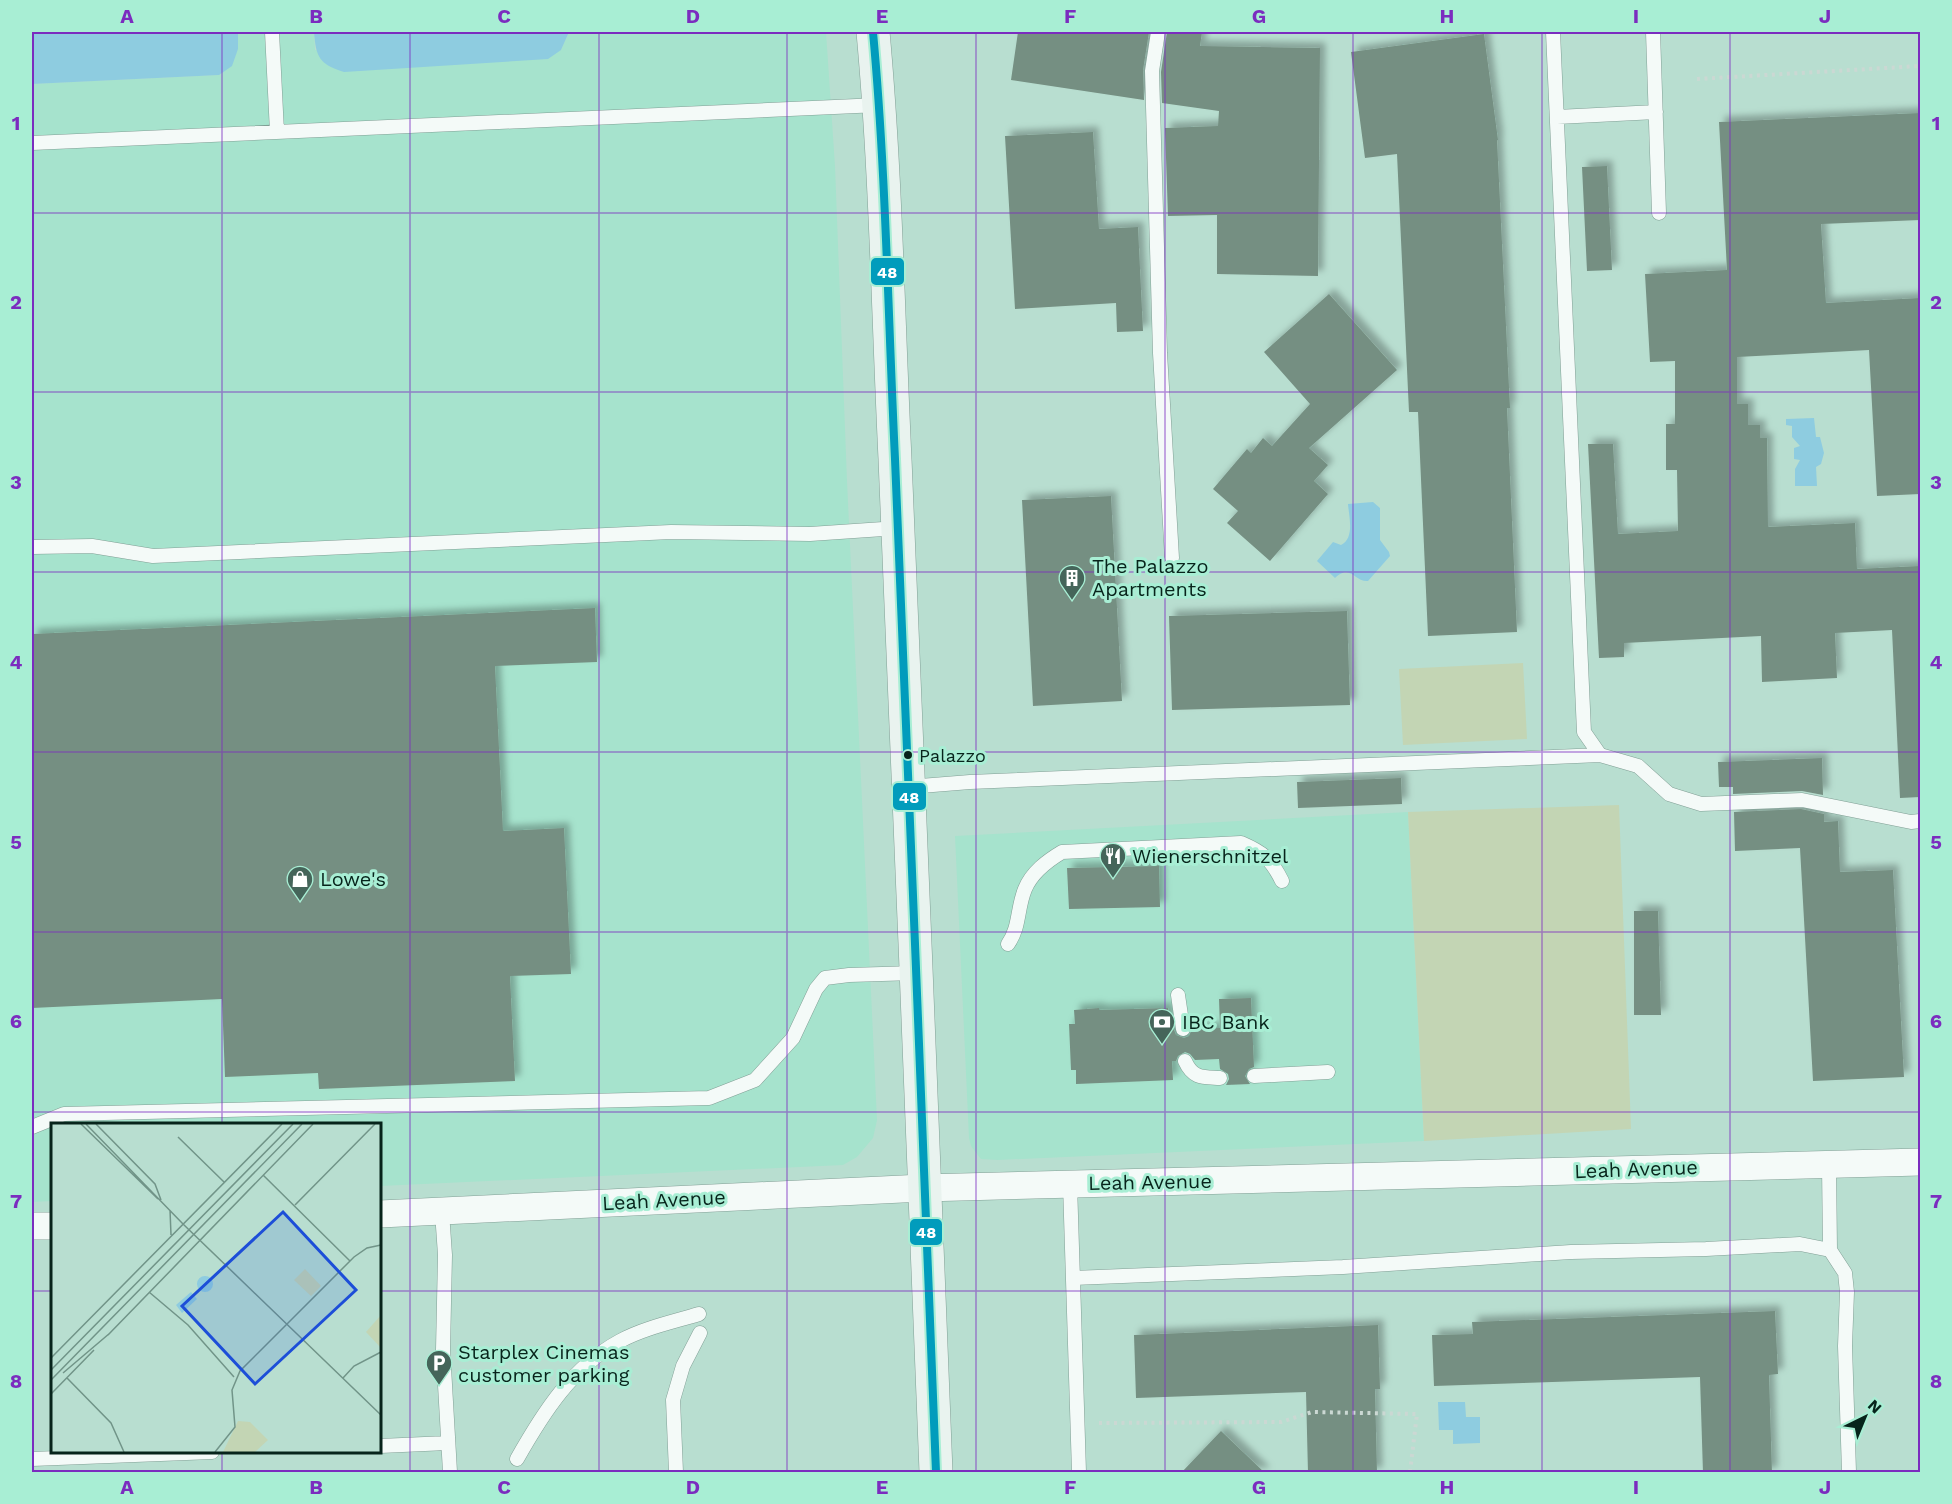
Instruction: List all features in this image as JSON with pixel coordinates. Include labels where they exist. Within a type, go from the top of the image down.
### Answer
[{"type":"main road","points":[[873,32],[879,105],[898,528],[936,1473]]},
{"type":"street","name":"Leah Avenue","points":[[381,1214],[923,1188],[1920,1162]]},
{"type":"street","points":[[32,1226],[51,1226]]},
{"type":"lane","points":[[272,32],[277,132]]},
{"type":"lane","points":[[1158,32],[1152,71],[1152,94],[1160,353],[1172,558]]},
{"type":"lane","points":[[1553,32],[1584,732],[1600,755]]},
{"type":"lane","points":[[1653,32],[1659,213]]},
{"type":"lane","points":[[32,143],[879,105]]},
{"type":"lane","points":[[1557,117],[1656,111]]},
{"type":"lane","points":[[32,547],[93,546],[153,556],[671,532],[810,534],[898,528]]},
{"type":"lane","points":[[908,787],[970,782],[1600,755],[1638,766],[1669,794],[1701,804],[1802,800],[1911,822],[1920,821]]},
{"type":"lane","points":[[1008,944],[1015,934],[1025,887],[1044,863],[1062,852],[1241,843],[1260,851],[1272,862],[1282,881]]},
{"type":"lane","points":[[32,1127],[64,1114],[709,1098],[755,1080],[793,1038],[816,989],[825,978],[915,973]]},
{"type":"lane","points":[[1178,995],[1183,1029]]},
{"type":"lane","points":[[1185,1061],[1188,1068],[1198,1076],[1220,1077]]},
{"type":"lane","points":[[1254,1076],[1328,1072]]},
{"type":"lane","points":[[1829,1165],[1830,1250],[1845,1273],[1847,1292],[1845,1346],[1849,1473]]},
{"type":"lane","points":[[1070,1184],[1079,1473]]},
{"type":"lane","points":[[442,1212],[445,1255],[443,1350],[450,1473]]},
{"type":"lane","points":[[1072,1278],[1342,1267],[1571,1252],[1800,1244],[1830,1250]]},
{"type":"lane","points":[[517,1459],[549,1405],[591,1361],[620,1341],[699,1314]]},
{"type":"lane","points":[[676,1473],[673,1400],[683,1366],[700,1333]]},
{"type":"lane","points":[[381,1446],[447,1443]]},
{"type":"lane","points":[[32,1459],[186,1453]]},
{"type":"path","points":[[1697,79],[1920,66]]},
{"type":"path","points":[[1077,1424],[1281,1422],[1312,1412],[1417,1413],[1410,1473]]},
{"type":"shaded area","points":[[238,32],[314,32],[315,50],[561,50],[569,32],[826,32],[835,166],[847,481],[877,1120],[873,1138],[857,1157],[843,1165],[381,1186],[381,1123],[51,1123],[51,1201],[32,1202],[32,84],[219,75],[238,49]]},
{"type":"shaded area","points":[[1523,663],[1527,739],[1403,745],[1399,669]]},
{"type":"shaded area","points":[[1619,805],[1631,1129],[1424,1141],[1408,812]]},
{"type":"shaded area","points":[[1408,812],[1424,1141],[981,1159],[971,1146],[969,1138],[955,836]]},
{"type":"water","points":[[32,32],[238,32],[238,49],[232,66],[219,75],[32,84]]},
{"type":"water","points":[[314,32],[569,32],[561,50],[548,59],[344,72],[329,66],[320,58]]},
{"type":"water","points":[[1814,418],[1816,437],[1820,437],[1824,453],[1821,464],[1816,467],[1817,486],[1795,486],[1795,469],[1800,460],[1794,459],[1794,448],[1800,446],[1792,437],[1792,426],[1786,425],[1786,419]]},
{"type":"water","points":[[1373,502],[1380,508],[1380,540],[1390,556],[1368,581],[1363,581],[1345,572],[1335,578],[1317,561],[1333,542],[1341,545],[1348,537],[1350,527],[1348,504]]},
{"type":"water","points":[[1438,1402],[1465,1402],[1466,1417],[1480,1417],[1480,1443],[1453,1444],[1453,1430],[1439,1430]]},
{"type":"building","points":[[1018,32],[1149,32],[1143,70],[1144,100],[1011,80]]},
{"type":"building","points":[[1167,32],[1202,32],[1200,46],[1320,48],[1318,276],[1217,274],[1217,215],[1168,216],[1165,128],[1218,126],[1219,111],[1162,103],[1161,72]]},
{"type":"building","points":[[1484,34],[1498,140],[1517,632],[1428,636],[1418,412],[1409,412],[1397,154],[1365,158],[1351,52]]},
{"type":"building","points":[[1920,113],[1920,220],[1821,224],[1826,303],[1920,298],[1920,494],[1877,496],[1869,350],[1737,357],[1737,404],[1748,404],[1748,425],[1760,425],[1760,438],[1767,438],[1768,527],[1855,523],[1857,569],[1920,566],[1920,797],[1900,798],[1892,630],[1835,633],[1837,678],[1762,682],[1761,636],[1624,643],[1624,657],[1599,658],[1588,444],[1613,444],[1618,534],[1678,531],[1677,470],[1666,470],[1666,424],[1675,424],[1675,361],[1650,362],[1645,274],[1727,270],[1719,122]]},
{"type":"building","points":[[1093,132],[1099,229],[1138,227],[1143,331],[1117,332],[1116,303],[1015,309],[1005,136]]},
{"type":"building","points":[[1607,166],[1612,270],[1587,271],[1582,167]]},
{"type":"building","points":[[1329,294],[1397,370],[1309,448],[1328,465],[1314,481],[1328,494],[1270,561],[1227,523],[1238,511],[1213,489],[1247,449],[1251,453],[1263,438],[1272,446],[1310,404],[1264,352]]},
{"type":"building","name":"The Palazzo Apartments","points":[[1111,496],[1122,701],[1033,706],[1022,500]]},
{"type":"building","name":"Lowe's","points":[[595,608],[597,662],[495,666],[503,831],[564,828],[571,974],[510,976],[515,1081],[319,1089],[318,1073],[225,1077],[222,999],[32,1008],[32,634]]},
{"type":"building","points":[[1347,611],[1350,705],[1172,710],[1169,616]]},
{"type":"building","points":[[1822,758],[1823,795],[1802,791],[1733,794],[1733,787],[1719,787],[1718,762]]},
{"type":"building","points":[[1401,778],[1402,804],[1298,808],[1297,782]]},
{"type":"building","points":[[1801,809],[1824,814],[1824,822],[1838,821],[1840,872],[1893,870],[1904,1077],[1813,1081],[1800,848],[1735,851],[1734,812]]},
{"type":"building","name":"Wienerschnitzel","points":[[1159,866],[1160,907],[1069,909],[1067,868]]},
{"type":"building","points":[[1634,911],[1658,911],[1661,1015],[1634,1015]]},
{"type":"building","name":"IBC Bank","points":[[1251,998],[1254,1067],[1249,1069],[1245,1076],[1250,1084],[1226,1085],[1229,1079],[1228,1074],[1220,1069],[1219,1059],[1195,1060],[1185,1052],[1178,1056],[1176,1061],[1172,1061],[1173,1080],[1076,1084],[1076,1070],[1071,1070],[1069,1024],[1075,1024],[1074,1010],[1168,1008],[1169,1030],[1174,1030],[1176,1035],[1184,1038],[1189,1036],[1192,1029],[1220,1028],[1219,999]]},
{"type":"building","points":[[1775,1311],[1778,1374],[1769,1375],[1772,1473],[1703,1473],[1700,1377],[1434,1386],[1432,1335],[1473,1334],[1472,1322]]},
{"type":"building","points":[[1378,1325],[1380,1389],[1375,1389],[1377,1473],[1308,1473],[1306,1392],[1136,1398],[1134,1335]]},
{"type":"building","points":[[1221,1431],[1265,1473],[1181,1473]]},
{"type":"transit line","name":"48","points":[[873,32],[886,245],[936,1472]]},
{"type":"place","name":"The Palazzo Apartments","points":[[1072,601]]},
{"type":"place","name":"Palazzo","points":[[908,755]]},
{"type":"place","name":"Wienerschnitzel","points":[[1113,879]]},
{"type":"place","name":"Lowe's","points":[[300,902]]},
{"type":"place","name":"IBC Bank","points":[[1162,1045]]},
{"type":"place","name":"Starplex Cinemas customer parking","points":[[439,1386]]}]
